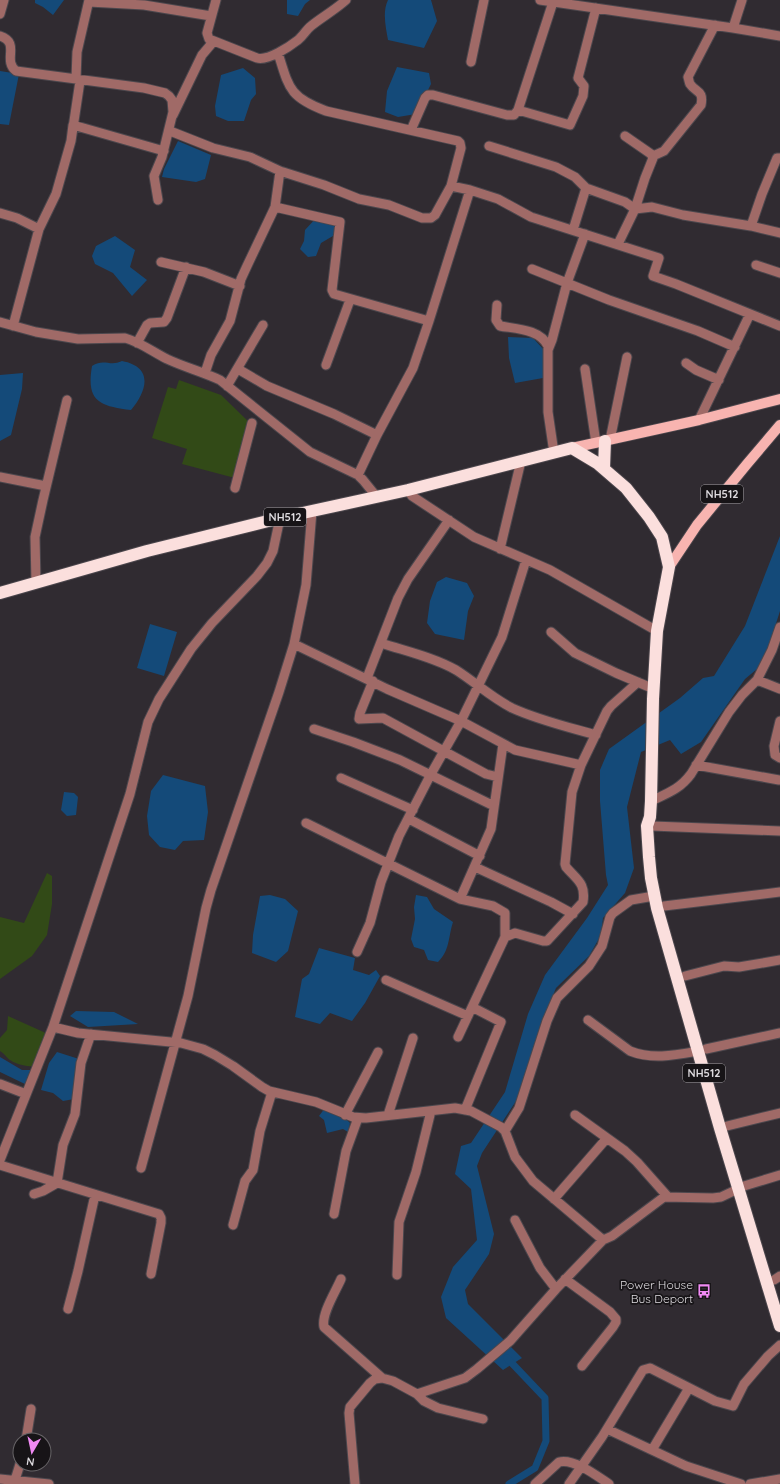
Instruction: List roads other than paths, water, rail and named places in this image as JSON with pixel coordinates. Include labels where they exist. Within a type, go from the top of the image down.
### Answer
[{"type":"highway","points":[[604,441],[604,468]]},
{"type":"highway","name":"NH512","points":[[0,593],[147,551],[280,518],[408,490],[572,448],[589,457],[604,468],[626,488],[649,517],[662,537],[669,568],[657,631],[654,694],[651,822],[658,877],[664,906],[685,976],[702,1050],[780,1326]]},
{"type":"highway","name":"NH512","points":[[651,822],[647,826],[648,857],[654,896],[727,1126],[741,1187],[777,1278],[780,1300]]},
{"type":"main road","points":[[572,448],[699,420],[780,399]]},
{"type":"main road","name":"NH512","points":[[669,568],[697,525],[746,464],[780,425]]},
{"type":"street","points":[[0,14],[4,0]]},
{"type":"street","points":[[216,0],[207,33],[209,39],[213,42],[260,59],[267,58],[278,53],[299,39],[304,32],[335,10],[346,0]]},
{"type":"street","points":[[471,62],[484,0]]},
{"type":"street","points":[[540,0],[780,36]]},
{"type":"street","points":[[733,28],[742,0]]},
{"type":"street","points":[[13,326],[39,229],[56,194],[71,142],[80,81],[76,79],[77,52],[89,1],[144,6],[211,16]]},
{"type":"street","points":[[411,130],[425,98],[428,95],[434,95],[507,115],[514,115],[518,110],[553,2]]},
{"type":"street","points":[[518,110],[570,125],[584,96],[584,86],[578,78],[596,8]]},
{"type":"street","points":[[653,156],[664,151],[701,105],[702,100],[700,92],[690,84],[688,77],[714,25]]},
{"type":"street","points":[[0,36],[9,41],[11,44],[11,64],[16,71],[144,88],[165,93],[169,96],[172,100],[170,131],[154,176],[158,200]]},
{"type":"street","points":[[172,116],[202,55],[213,42]]},
{"type":"street","points":[[170,131],[212,148],[250,157],[280,171],[324,185],[359,199],[385,204],[427,219],[435,215],[451,186],[461,148],[460,143],[455,140],[326,111],[308,104],[298,97],[291,89],[286,79],[278,53]]},
{"type":"street","points":[[71,142],[73,125],[164,151]]},
{"type":"street","points":[[625,136],[653,156]]},
{"type":"street","points":[[489,146],[556,167],[575,177],[586,188],[626,202],[635,209],[652,207],[683,215],[751,226],[780,233]]},
{"type":"street","points":[[618,244],[635,209],[653,156]]},
{"type":"street","points":[[751,226],[768,178],[777,158],[780,158]]},
{"type":"street","points":[[205,373],[211,355],[230,321],[247,266],[275,207],[280,171]]},
{"type":"street","points":[[451,186],[470,190],[498,199],[531,217],[660,258],[653,276],[780,326]]},
{"type":"street","points":[[573,230],[586,188]]},
{"type":"street","points":[[358,475],[377,435],[413,368],[430,321],[470,190]]},
{"type":"street","points":[[275,207],[340,222],[332,290],[334,294],[350,300],[430,321]]},
{"type":"street","points":[[0,213],[16,218],[39,229]]},
{"type":"street","points":[[548,350],[567,283],[585,234]]},
{"type":"street","points":[[162,262],[204,272],[240,286]]},
{"type":"street","points":[[756,265],[780,273]]},
{"type":"street","points":[[137,343],[147,325],[150,323],[164,322],[167,318],[186,267]]},
{"type":"street","points":[[532,269],[609,300],[698,331],[735,347]]},
{"type":"street","points":[[326,365],[350,300]]},
{"type":"street","points":[[497,305],[496,320],[500,326],[525,330],[546,341],[548,350],[548,412],[554,453]]},
{"type":"street","points":[[699,420],[750,314]]},
{"type":"street","points":[[0,322],[36,332],[78,339],[125,338],[168,359],[205,373],[220,380],[310,452],[358,475],[376,496]]},
{"type":"street","points":[[227,386],[263,325]]},
{"type":"street","points":[[604,441],[628,357]]},
{"type":"street","points":[[686,363],[696,370],[719,380]]},
{"type":"street","points":[[238,369],[267,386],[334,414],[377,435]]},
{"type":"street","points":[[584,369],[604,441]]},
{"type":"street","points":[[36,583],[36,537],[46,486],[67,400]]},
{"type":"street","points":[[235,488],[252,423]]},
{"type":"street","points":[[500,549],[521,461]]},
{"type":"street","points":[[0,477],[46,486]]},
{"type":"street","points":[[408,490],[412,496],[474,537],[550,570],[657,631]]},
{"type":"street","points":[[141,1168],[188,996],[211,890],[294,644],[306,585],[312,511]]},
{"type":"street","points":[[0,1160],[53,1027],[130,794],[148,722],[159,699],[191,649],[212,623],[257,576],[267,563],[273,551],[280,518]]},
{"type":"street","points":[[449,520],[408,579],[398,598],[381,643],[359,719],[383,718],[486,774],[498,777]]},
{"type":"street","points":[[357,952],[370,923],[380,882],[399,836],[431,774],[461,721],[502,637],[526,560]]},
{"type":"street","points":[[651,801],[677,789],[685,782],[729,712],[742,695],[758,680],[772,650],[780,627]]},
{"type":"street","points":[[551,632],[575,654],[638,682],[654,694]]},
{"type":"street","points":[[381,643],[445,665],[511,707],[596,736]]},
{"type":"street","points":[[294,644],[461,721],[515,750],[581,765]]},
{"type":"street","points":[[758,680],[780,689]]},
{"type":"street","points":[[505,937],[515,934],[547,941],[583,902],[583,887],[579,879],[566,867],[565,858],[572,792],[581,765],[607,711],[638,682]]},
{"type":"street","points":[[780,721],[774,751],[780,758]]},
{"type":"street","points":[[314,729],[400,760],[494,806]]},
{"type":"street","points":[[460,899],[491,829],[503,744]]},
{"type":"street","points":[[696,765],[779,780]]},
{"type":"street","points":[[341,778],[411,815],[480,856]]},
{"type":"street","points":[[651,822],[780,831]]},
{"type":"street","points":[[306,823],[460,899],[493,906],[505,913],[505,937],[458,1037]]},
{"type":"street","points":[[475,867],[551,902],[573,914]]},
{"type":"street","points":[[664,906],[780,892]]},
{"type":"street","points":[[503,1129],[519,1108],[547,1021],[557,998],[585,971],[600,950],[610,917],[613,913],[631,900],[654,896]]},
{"type":"street","points":[[685,976],[724,966],[739,967],[780,960]]},
{"type":"street","points":[[386,980],[468,1016]]},
{"type":"street","points":[[468,1111],[501,1022],[472,1007]]},
{"type":"street","points":[[588,1020],[630,1051],[637,1054],[657,1056],[669,1056],[702,1050],[780,1032]]},
{"type":"street","points":[[53,1027],[68,1031],[91,1034],[175,1042],[203,1049],[233,1066],[262,1087],[272,1092],[316,1102],[345,1115],[358,1118],[455,1108],[468,1111],[503,1129],[512,1150],[527,1174],[604,1240]]},
{"type":"street","points":[[57,1183],[63,1145],[75,1114],[81,1063],[91,1034]]},
{"type":"street","points":[[388,1115],[413,1038]]},
{"type":"street","points":[[345,1115],[378,1052]]},
{"type":"street","points":[[0,1084],[26,1094]]},
{"type":"street","points":[[233,1225],[246,1182],[253,1170],[260,1131],[272,1092]]},
{"type":"street","points":[[397,1275],[400,1222],[416,1172],[431,1111]]},
{"type":"street","points":[[727,1126],[780,1113]]},
{"type":"street","points":[[575,1115],[637,1162],[668,1197]]},
{"type":"street","points":[[334,1214],[346,1152],[358,1118]]},
{"type":"street","points":[[554,1198],[607,1138]]},
{"type":"street","points":[[0,1165],[159,1214],[161,1223],[151,1274]]},
{"type":"street","points":[[417,1394],[465,1378],[477,1369],[510,1341],[565,1279],[604,1240],[612,1236],[664,1198],[721,1197],[741,1187],[780,1175]]},
{"type":"street","points":[[34,1194],[57,1183]]},
{"type":"street","points":[[68,1309],[95,1194]]},
{"type":"street","points":[[515,1220],[540,1268],[556,1289]]},
{"type":"street","points":[[341,1279],[326,1313],[324,1327],[382,1378],[417,1394],[424,1401],[438,1408],[483,1419]]},
{"type":"street","points":[[565,1279],[610,1312],[616,1319],[613,1327],[582,1366]]},
{"type":"street","points":[[569,1484],[582,1468],[643,1370],[650,1368],[715,1401],[734,1406],[744,1384],[768,1356],[780,1345]]},
{"type":"street","points":[[355,1484],[349,1413],[350,1407],[370,1383],[376,1379],[382,1378]]},
{"type":"street","points":[[652,1450],[689,1388]]},
{"type":"street","points":[[27,1432],[31,1408]]},
{"type":"street","points":[[607,1429],[686,1466],[741,1484]]},
{"type":"street","points":[[535,1484],[559,1462],[564,1461],[570,1462],[582,1468],[609,1484]]},
{"type":"street","points":[[15,1480],[18,1472]]},
{"type":"street","points":[[0,1479],[49,1484]]},
{"type":"street","points":[[750,1484],[780,1479]]},
{"type":"water","points":[[35,0],[64,0],[53,15],[35,3]]},
{"type":"water","points":[[287,0],[310,0],[305,4],[298,16],[287,14]]},
{"type":"water","points":[[388,0],[431,0],[437,21],[424,48],[388,40],[385,10]]},
{"type":"water","points":[[397,67],[429,73],[431,84],[416,114],[398,117],[385,112],[387,91]]},
{"type":"water","points":[[243,68],[255,78],[256,94],[251,100],[244,121],[228,121],[216,116],[215,106],[221,75]]},
{"type":"water","points":[[0,71],[19,74],[9,125],[0,124]]},
{"type":"water","points":[[178,141],[211,155],[205,179],[196,182],[162,177],[164,169]]},
{"type":"water","points":[[316,218],[334,225],[338,233],[321,243],[316,256],[308,257],[300,249],[304,241],[305,230]]},
{"type":"water","points":[[115,236],[135,250],[130,267],[147,280],[132,296],[113,273],[95,264],[92,256],[96,246]]},
{"type":"water","points":[[508,337],[533,338],[544,350],[543,378],[515,383],[509,358]]},
{"type":"water","points":[[122,361],[132,364],[143,374],[144,388],[137,403],[131,410],[103,404],[97,400],[91,387],[92,366],[104,362],[118,363]]},
{"type":"water","points":[[23,373],[22,389],[11,435],[0,441],[0,375]]},
{"type":"water","points":[[780,536],[780,611],[763,664],[745,679],[701,742],[681,754],[670,740],[641,752],[627,807],[634,868],[625,893],[603,918],[601,935],[589,956],[556,988],[540,1027],[520,1095],[482,1153],[477,1166],[494,1234],[489,1254],[465,1290],[468,1304],[522,1358],[503,1370],[446,1318],[441,1297],[453,1267],[477,1240],[471,1189],[455,1174],[461,1146],[471,1143],[505,1092],[528,1014],[545,975],[587,918],[608,885],[600,801],[600,770],[609,749],[680,698],[703,678],[714,676],[745,626]]},
{"type":"water","points":[[446,577],[467,583],[474,596],[468,611],[464,640],[435,634],[427,623],[430,601],[437,582]]},
{"type":"water","points":[[150,624],[177,632],[164,676],[137,668]]},
{"type":"water","points":[[163,775],[205,786],[208,812],[204,840],[183,841],[175,850],[160,847],[149,835],[147,816],[151,791]]},
{"type":"water","points":[[64,792],[74,793],[78,797],[76,815],[67,816],[61,810]]},
{"type":"water","points":[[270,895],[285,899],[298,911],[288,951],[276,962],[252,953],[253,935],[260,896]]},
{"type":"water","points":[[416,895],[427,897],[434,909],[453,922],[447,948],[438,962],[428,960],[424,950],[414,947],[411,939],[415,919],[414,907]]},
{"type":"water","points":[[319,948],[355,958],[353,970],[369,975],[376,970],[380,976],[365,1003],[352,1021],[330,1013],[320,1024],[295,1017],[302,979],[309,974]]},
{"type":"water","points":[[76,1011],[114,1012],[138,1024],[88,1027],[70,1016]]},
{"type":"water","points":[[57,1052],[79,1059],[74,1099],[63,1101],[53,1093],[41,1090],[49,1063]]},
{"type":"water","points":[[0,1057],[22,1070],[33,1070],[27,1085],[0,1072]]},
{"type":"water","points":[[325,1108],[346,1119],[350,1123],[348,1132],[343,1129],[327,1133],[324,1120],[319,1116]]},
{"type":"waterway","points":[[507,1358],[545,1398],[546,1441],[535,1468],[509,1484]]},
{"type":"place","name":"Power House Bus Deport","points":[[704,1291]]}]
